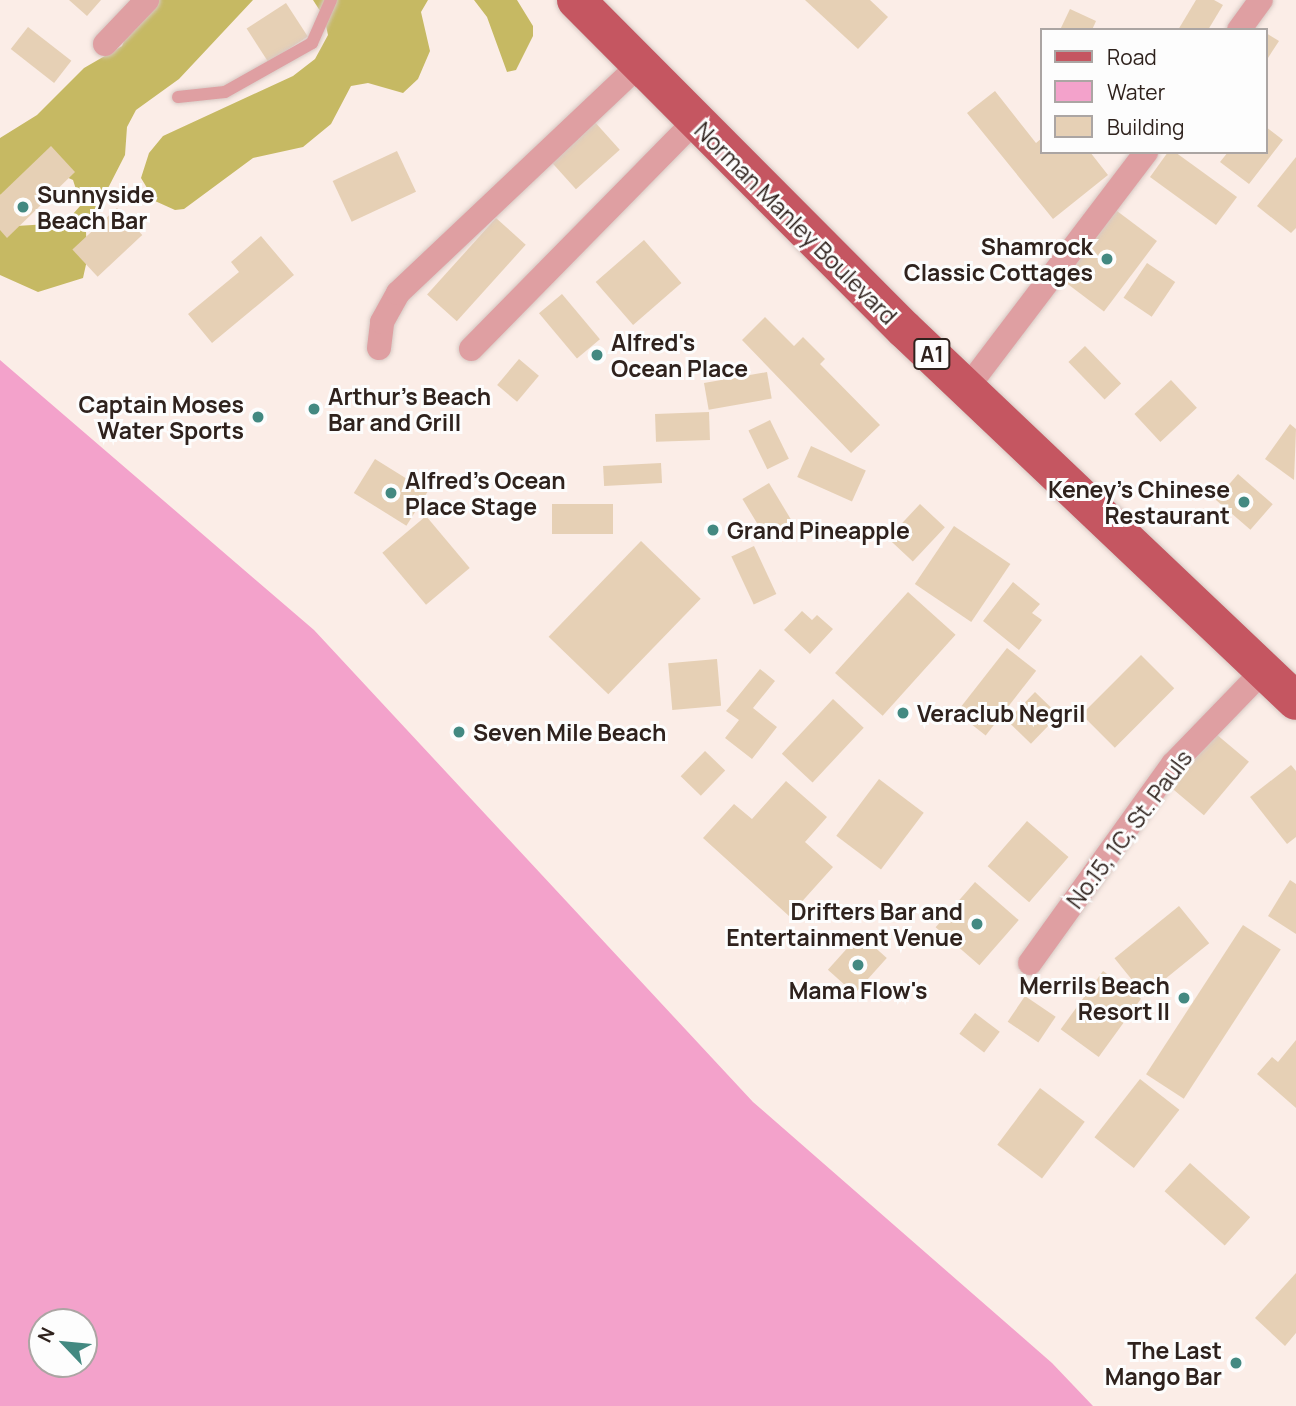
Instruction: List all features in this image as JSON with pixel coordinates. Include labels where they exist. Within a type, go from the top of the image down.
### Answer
[{"type":"main road","name":"Norman Manley Boulevard","points":[[576,0],[694,122],[967,388],[1296,701]]},
{"type":"street","points":[[105,44],[147,0]]},
{"type":"street","points":[[1240,28],[1261,0]]},
{"type":"street","points":[[379,348],[382,322],[398,293],[639,65]]},
{"type":"street","points":[[471,349],[694,122]]},
{"type":"street","points":[[967,388],[1144,154]]},
{"type":"street","name":"No.15, 1C, St. Pauls","points":[[1030,963],[1173,764],[1264,670]]},
{"type":"lane","points":[[178,97],[226,92],[312,43],[331,0]]},
{"type":"shaded area","points":[[151,0],[253,0],[179,79],[136,110],[127,127],[125,155],[86,231],[87,260],[83,278],[38,292],[0,275],[0,227],[65,223],[81,205],[73,180],[55,172],[0,195],[0,138],[37,115],[84,68],[122,46],[132,21]]},
{"type":"shaded area","points":[[313,0],[428,0],[421,12],[430,51],[418,79],[403,93],[368,83],[351,86],[331,124],[303,147],[253,158],[184,209],[175,210],[155,201],[141,178],[149,153],[163,136],[293,76],[315,59],[328,35],[324,17]]},
{"type":"shaded area","points":[[474,0],[517,0],[533,26],[533,36],[516,70],[507,72],[487,17]]},
{"type":"water","points":[[0,360],[314,630],[753,1102],[1052,1363],[1093,1406],[0,1406]]},
{"type":"building","points":[[69,0],[101,0],[87,16]]},
{"type":"building","points":[[805,0],[870,0],[888,17],[858,49]]},
{"type":"building","points":[[1196,0],[1214,0],[1223,5],[1209,28],[1179,28]]},
{"type":"building","points":[[286,3],[308,37],[268,62],[247,29]]},
{"type":"building","points":[[1070,9],[1096,21],[1093,28],[1061,28]]},
{"type":"building","points":[[28,27],[71,61],[54,83],[11,49]]},
{"type":"building","points":[[1268,34],[1279,41],[1268,58]]},
{"type":"building","points":[[995,91],[1036,143],[1040,140],[1040,154],[1092,154],[1108,175],[1053,219],[967,113]]},
{"type":"building","points":[[593,120],[620,150],[576,189],[549,159]]},
{"type":"building","points":[[1268,129],[1283,140],[1249,184],[1220,162],[1226,154],[1268,154]]},
{"type":"building","points":[[51,146],[75,172],[7,238],[0,230],[0,195]]},
{"type":"building","points":[[397,151],[416,192],[352,222],[333,181]]},
{"type":"building","points":[[1167,154],[1178,154],[1237,197],[1216,225],[1150,177]]},
{"type":"building","points":[[1296,157],[1296,228],[1291,233],[1257,206]]},
{"type":"building","points":[[117,208],[142,235],[98,277],[72,250]]},
{"type":"building","name":"Shamrock Classic Cottages","points":[[1113,208],[1157,241],[1104,311],[1060,278]]},
{"type":"building","points":[[496,218],[526,245],[457,321],[427,295]]},
{"type":"building","points":[[261,236],[294,275],[212,343],[188,314],[239,272],[231,262]]},
{"type":"building","points":[[644,240],[681,283],[633,325],[596,282]]},
{"type":"building","points":[[1147,263],[1175,282],[1152,317],[1124,298]]},
{"type":"building","points":[[562,294],[600,339],[577,358],[539,313]]},
{"type":"building","points":[[765,317],[794,346],[803,337],[825,359],[820,364],[880,425],[851,453],[742,340]]},
{"type":"building","points":[[1085,346],[1121,383],[1105,399],[1068,362]]},
{"type":"building","points":[[519,359],[539,376],[517,402],[497,385]]},
{"type":"building","points":[[767,372],[772,399],[709,410],[704,383]]},
{"type":"building","points":[[1171,380],[1197,408],[1160,442],[1134,414]]},
{"type":"building","points":[[709,412],[710,440],[656,442],[655,414]]},
{"type":"building","points":[[770,420],[789,459],[767,469],[748,431]]},
{"type":"building","points":[[1290,424],[1296,429],[1294,480],[1265,459]]},
{"type":"building","points":[[811,446],[866,470],[852,501],[797,477]]},
{"type":"building","name":"Alfred's Ocean Place Stage","points":[[375,459],[428,492],[406,526],[354,493]]},
{"type":"building","points":[[661,463],[662,483],[604,486],[603,466]]},
{"type":"building","name":"Keney's Chinese Restaurant","points":[[1238,474],[1273,504],[1250,530],[1216,500]]},
{"type":"building","points":[[769,483],[795,526],[768,542],[742,499]]},
{"type":"building","points":[[552,504],[613,504],[613,534],[552,534]]},
{"type":"building","points":[[920,504],[945,527],[913,562],[888,538]]},
{"type":"building","points":[[426,516],[470,568],[426,605],[382,553]]},
{"type":"building","points":[[954,526],[1010,564],[971,622],[915,584]]},
{"type":"building","points":[[641,541],[701,599],[608,694],[549,637]]},
{"type":"building","points":[[754,546],[776,594],[754,605],[731,557]]},
{"type":"building","points":[[1013,582],[1040,604],[1032,613],[1042,620],[1019,650],[983,621]]},
{"type":"building","points":[[908,592],[956,635],[883,716],[835,673]]},
{"type":"building","points":[[802,611],[812,620],[817,615],[833,629],[810,654],[784,630]]},
{"type":"building","points":[[1007,648],[1036,671],[986,735],[957,713]]},
{"type":"building","points":[[1141,655],[1174,688],[1115,748],[1082,714]]},
{"type":"building","points":[[717,659],[721,706],[672,710],[668,663]]},
{"type":"building","points":[[760,669],[775,681],[753,708],[777,727],[752,759],[725,738],[739,720],[726,711]]},
{"type":"building","points":[[1035,692],[1059,715],[1031,744],[1007,721]]},
{"type":"building","points":[[833,699],[864,728],[813,782],[782,754]]},
{"type":"building","points":[[1216,734],[1249,762],[1204,815],[1171,788]]},
{"type":"building","points":[[705,751],[725,770],[701,796],[681,776]]},
{"type":"building","points":[[1291,765],[1296,771],[1296,837],[1287,844],[1250,797]]},
{"type":"building","points":[[879,779],[924,813],[881,869],[836,836]]},
{"type":"building","points":[[786,781],[827,817],[805,842],[833,867],[789,916],[703,838],[734,804],[752,819]]},
{"type":"building","points":[[1027,821],[1069,857],[1029,902],[988,866]]},
{"type":"building","points":[[1290,880],[1296,884],[1296,934],[1268,916]]},
{"type":"building","name":"Drifters Bar and Entertainment Venue","points":[[975,882],[1019,920],[979,965],[936,927]]},
{"type":"building","points":[[1179,906],[1209,943],[1145,996],[1114,958]]},
{"type":"building","points":[[1243,925],[1281,950],[1184,1099],[1146,1074]]},
{"type":"building","points":[[860,934],[887,958],[855,994],[828,970]]},
{"type":"building","points":[[1103,971],[1141,999],[1099,1057],[1061,1029]]},
{"type":"building","points":[[1025,996],[1056,1017],[1038,1042],[1008,1022]]},
{"type":"building","points":[[975,1013],[1000,1032],[984,1052],[959,1034]]},
{"type":"building","points":[[1296,1040],[1296,1108],[1257,1074],[1272,1057],[1278,1062]]},
{"type":"building","points":[[1140,1079],[1179,1110],[1134,1168],[1094,1137]]},
{"type":"building","points":[[1040,1088],[1085,1122],[1042,1178],[997,1145]]},
{"type":"building","points":[[1190,1163],[1250,1217],[1225,1245],[1165,1191]]},
{"type":"building","points":[[1296,1273],[1296,1333],[1285,1346],[1255,1318]]},
{"type":"place","name":"Sunnyside Beach Bar","points":[[23,207]]},
{"type":"place","name":"Shamrock Classic Cottages","points":[[1107,259]]},
{"type":"place","name":"Alfred's Ocean Place","points":[[597,355]]},
{"type":"place","name":"Arthur's Beach Bar and Grill","points":[[314,409]]},
{"type":"place","name":"Captain Moses Water Sports","points":[[258,417]]},
{"type":"place","name":"Alfred's Ocean Place Stage","points":[[391,493]]},
{"type":"place","name":"Keney's Chinese Restaurant","points":[[1244,502]]},
{"type":"place","name":"Grand Pineapple","points":[[713,530]]},
{"type":"place","name":"Veraclub Negril","points":[[903,713]]},
{"type":"place","name":"Seven Mile Beach","points":[[459,732]]},
{"type":"place","name":"Drifters Bar and Entertainment Venue","points":[[977,924]]},
{"type":"place","name":"Mama Flow's","points":[[858,965]]},
{"type":"place","name":"Merrils Beach Resort II","points":[[1184,998]]},
{"type":"place","name":"The Last Mango Bar","points":[[1236,1363]]}]
